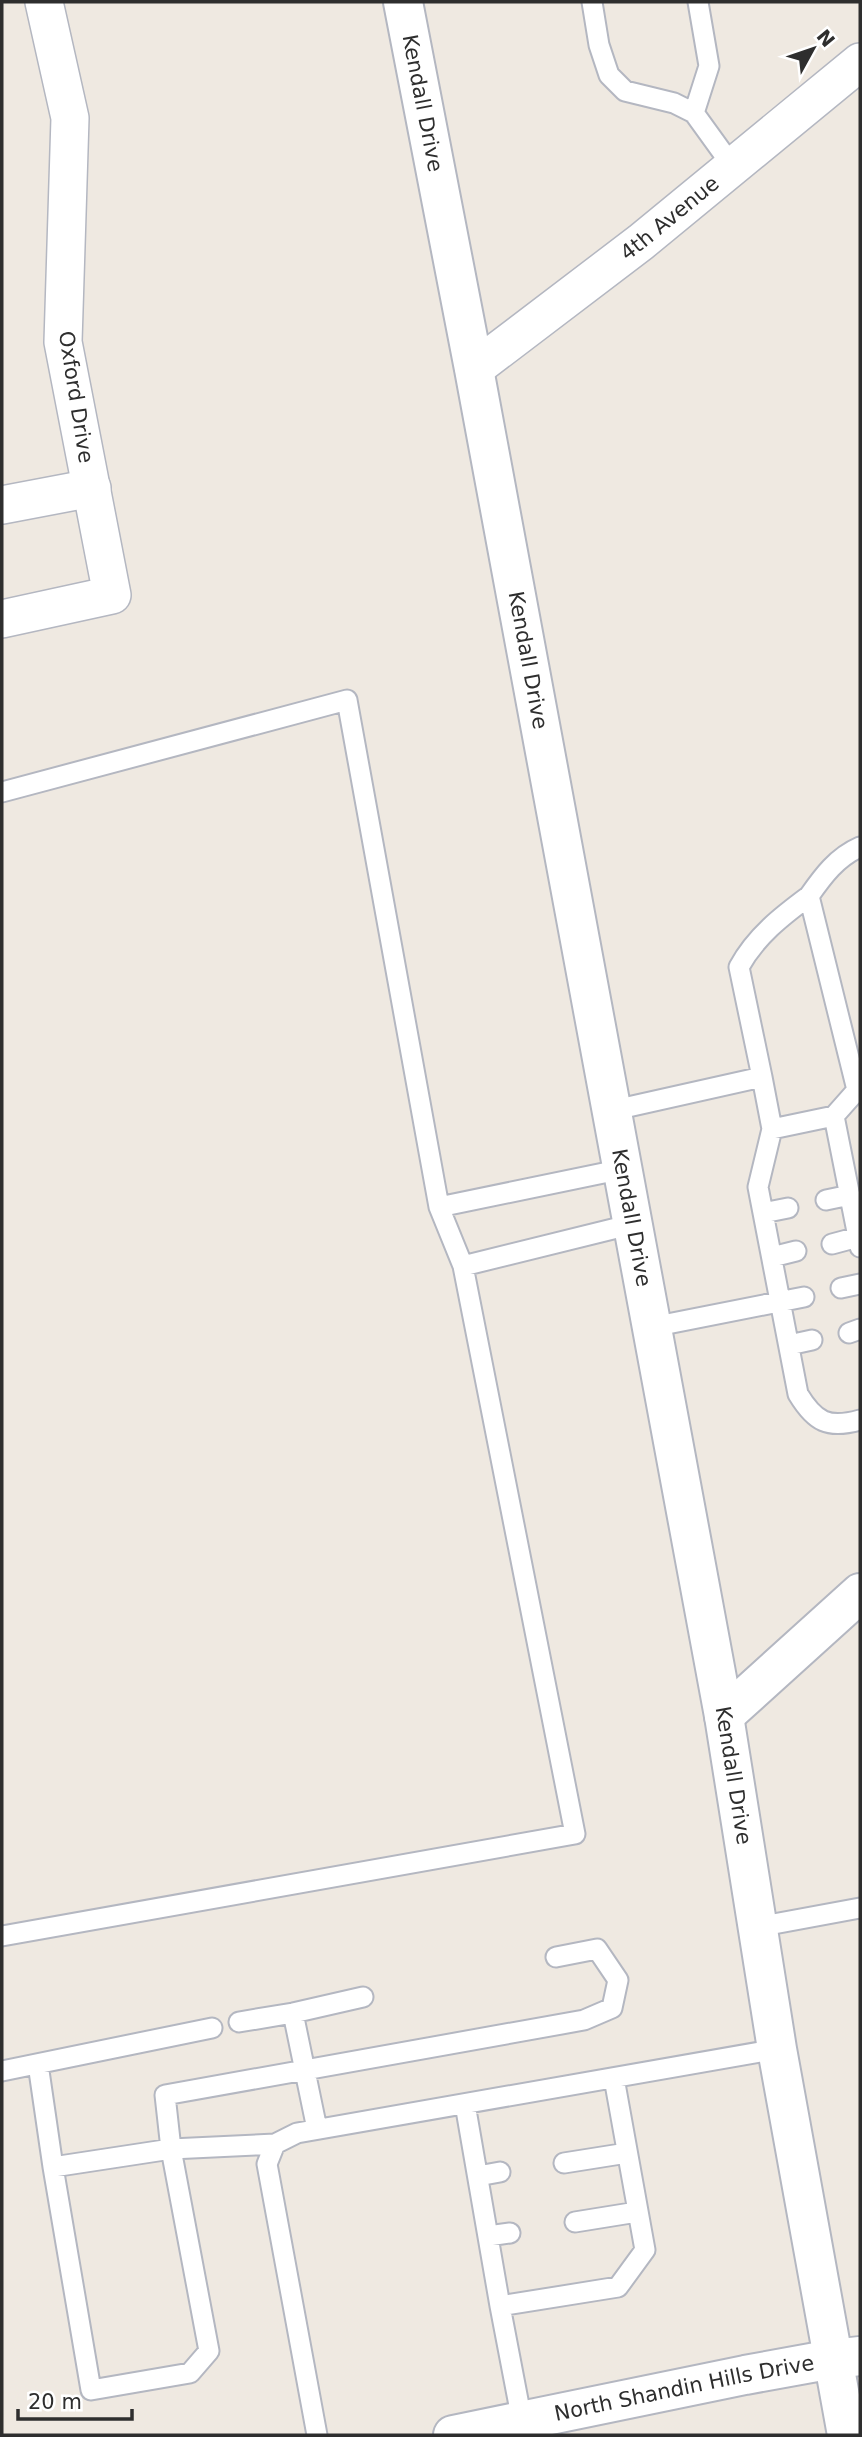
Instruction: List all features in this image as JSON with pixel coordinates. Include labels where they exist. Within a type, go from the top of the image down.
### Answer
[{"type":"main road","name":"Kendall Drive","points":[[403,2],[474,369],[724,1716],[777,2049],[846,2358],[847,2435]]},
{"type":"main road","points":[[724,1716],[860,1593]]},
{"type":"main road","name":"North Shandin Hills Drive","points":[[453,2435],[846,2358]]},
{"type":"street","name":"Oxford Drive","points":[[2,619],[112,595],[63,342],[70,118],[44,2]]},
{"type":"street","name":"4th Avenue","points":[[474,369],[641,242],[860,62]]},
{"type":"street","points":[[2,505],[92,488]]},
{"type":"lane","points":[[592,2],[599,45],[609,75],[625,91],[674,103],[694,113],[733,167]]},
{"type":"lane","points":[[694,113],[709,66],[698,2]]},
{"type":"lane","points":[[2,792],[347,700],[439,1207],[463,1266],[575,1834],[2,1936]]},
{"type":"lane","points":[[860,847],[846,854],[824,875],[809,896],[768,928],[754,943],[739,967],[772,1129],[758,1187],[798,1394],[805,1406],[821,1422],[845,1424],[860,1420]]},
{"type":"lane","points":[[772,1129],[834,1116],[857,1090],[809,896]]},
{"type":"lane","points":[[610,1111],[762,1077]]},
{"type":"lane","points":[[832,1244],[859,1242],[850,1195],[851,1153],[834,1116]]},
{"type":"lane","points":[[439,1207],[623,1169]]},
{"type":"lane","points":[[826,1200],[850,1195]]},
{"type":"lane","points":[[763,1213],[788,1208]]},
{"type":"lane","points":[[463,1266],[633,1224]]},
{"type":"lane","points":[[772,1257],[796,1251]]},
{"type":"lane","points":[[841,1288],[860,1284]]},
{"type":"lane","points":[[652,1327],[804,1297]]},
{"type":"lane","points":[[789,1345],[812,1340]]},
{"type":"lane","points":[[757,1927],[860,1908]]},
{"type":"lane","points":[[38,2064],[91,2390],[190,2373],[209,2351],[171,2148],[165,2095],[584,2020],[612,2008],[618,1980],[597,1949],[556,1957]]},
{"type":"lane","points":[[239,2022],[363,1997]]},
{"type":"lane","points":[[293,2013],[317,2129]]},
{"type":"lane","points":[[2,2071],[212,2028]]},
{"type":"lane","points":[[53,2166],[171,2148],[275,2144],[297,2133],[317,2129],[777,2049]]},
{"type":"lane","points":[[500,2306],[618,2287],[645,2250],[614,2078]]},
{"type":"lane","points":[[465,2104],[522,2421]]},
{"type":"lane","points":[[275,2144],[267,2164],[317,2435]]},
{"type":"lane","points":[[564,2162],[627,2152]]},
{"type":"lane","points":[[478,2176],[500,2172]]},
{"type":"lane","points":[[575,2222],[638,2212]]},
{"type":"lane","points":[[488,2236],[510,2233]]}]
